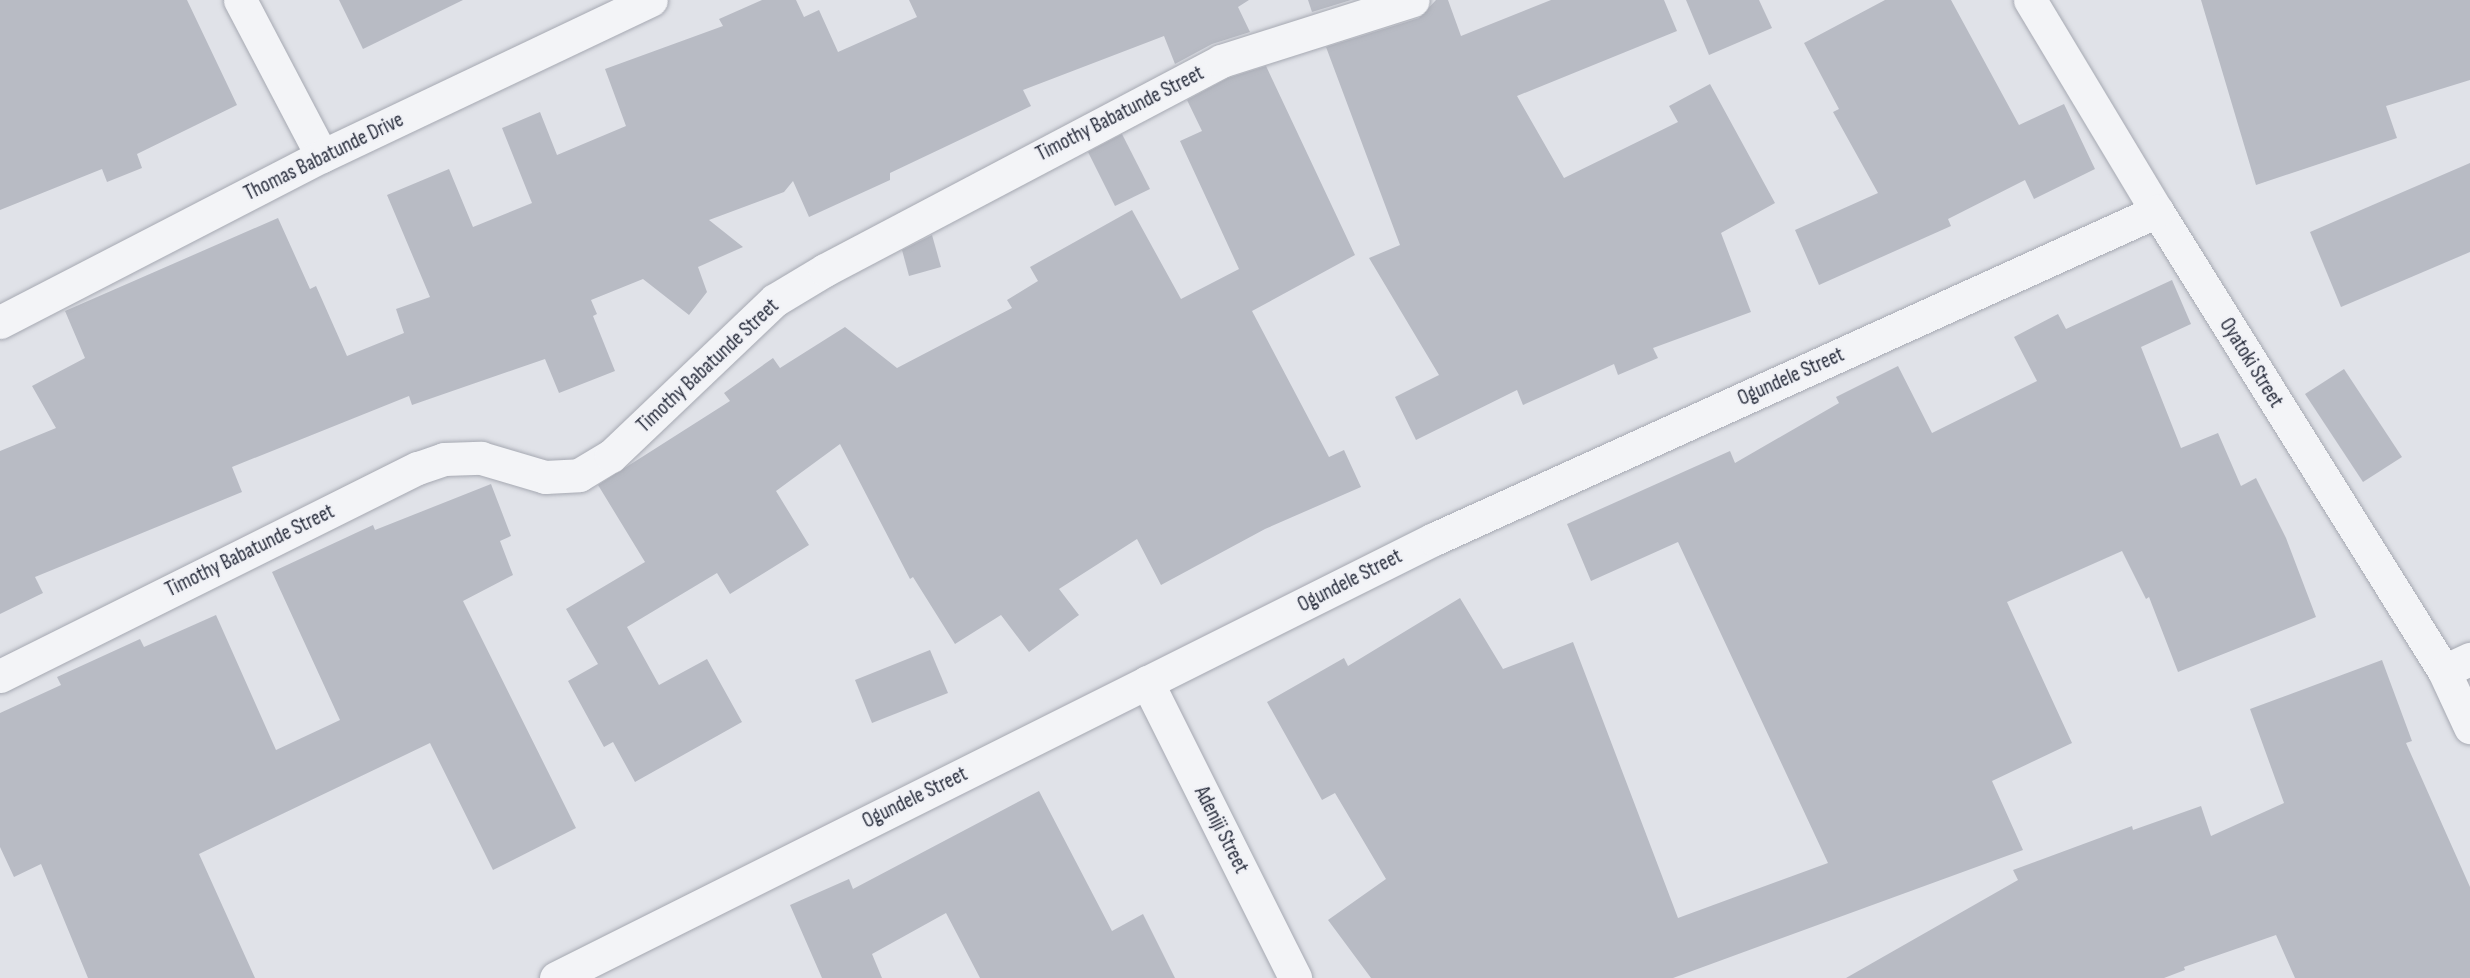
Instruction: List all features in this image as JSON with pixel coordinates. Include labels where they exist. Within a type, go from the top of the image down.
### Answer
[{"type":"street","points":[[240,0],[321,156]]},
{"type":"street","name":"Thomas Babatunde Drive","points":[[0,322],[321,156],[651,0]]},
{"type":"street","name":"Timothy Babatunde Street","points":[[0,676],[418,468],[444,459],[481,458],[545,477],[579,475],[611,456],[775,300],[825,270],[1221,61],[1413,0]]},
{"type":"street","name":"Oyatoki Street","points":[[2031,0],[2157,211],[2457,665],[2470,727]]},
{"type":"street","name":"Ogundele Street","points":[[577,973],[1147,682],[1434,539],[2157,211]]},
{"type":"street","name":"Adeniji Street","points":[[1147,682],[1295,978]]},
{"type":"building","points":[[0,0],[187,0],[237,105],[137,154],[142,168],[107,182],[102,169],[0,210]]},
{"type":"building","points":[[339,0],[463,0],[363,49]]},
{"type":"building","points":[[762,0],[796,0],[804,17],[819,10],[838,52],[917,17],[909,0],[1249,0],[1238,7],[1250,32],[1212,44],[1175,64],[1164,36],[1023,90],[1031,106],[890,173],[890,180],[809,217],[793,181],[784,192],[709,220],[743,247],[698,267],[707,292],[689,315],[643,279],[591,300],[597,314],[593,316],[615,371],[559,393],[545,359],[412,405],[409,396],[232,467],[242,492],[35,577],[43,593],[0,614],[0,451],[56,428],[32,386],[85,358],[65,311],[278,218],[310,289],[316,286],[347,356],[404,333],[396,309],[430,297],[387,195],[449,169],[473,227],[532,203],[502,128],[540,112],[557,155],[626,126],[605,69],[723,26],[719,19]]},
{"type":"building","points":[[1308,0],[1351,0],[1312,12]]},
{"type":"building","points":[[1436,0],[1448,0],[1461,36],[1551,0],[1664,0],[1677,31],[1517,96],[1564,178],[1678,122],[1669,106],[1710,84],[1775,203],[1721,233],[1751,312],[1653,348],[1658,358],[1618,375],[1614,364],[1523,405],[1517,390],[1416,440],[1395,397],[1439,375],[1369,258],[1400,245],[1326,47],[1419,18]]},
{"type":"building","points":[[1686,0],[1759,0],[1772,28],[1709,55]]},
{"type":"building","points":[[1885,0],[1951,0],[2019,125],[2064,104],[2095,169],[2034,199],[2025,180],[1948,219],[1951,226],[1819,285],[1795,230],[1878,193],[1833,112],[1839,109],[1804,43]]},
{"type":"building","points":[[2201,0],[2470,0],[2470,80],[2386,106],[2397,138],[2256,185]]},
{"type":"building","points":[[1266,66],[1355,255],[1252,311],[1329,457],[1344,450],[1361,487],[1265,529],[1161,585],[1137,539],[1059,589],[1079,615],[1029,652],[1001,615],[955,644],[913,577],[910,579],[840,444],[776,491],[809,545],[730,594],[717,573],[627,627],[659,685],[707,659],[742,722],[635,782],[613,742],[604,747],[568,681],[598,664],[566,609],[645,562],[598,485],[730,401],[724,393],[773,358],[780,368],[845,327],[897,368],[1012,308],[1007,300],[1038,281],[1030,267],[1132,210],[1181,299],[1239,269],[1180,141],[1202,131],[1187,100],[1228,78]]},
{"type":"building","points":[[1122,134],[1150,189],[1115,206],[1088,152]]},
{"type":"building","points":[[2470,163],[2470,252],[2341,307],[2310,232]]},
{"type":"building","points":[[932,235],[941,267],[909,276],[902,250]]},
{"type":"building","points":[[2172,280],[2191,324],[2141,347],[2181,448],[2218,433],[2241,486],[2256,478],[2286,538],[2316,617],[2178,672],[2149,597],[2146,599],[2122,551],[2007,602],[2072,743],[1992,781],[2023,850],[1673,978],[1371,978],[1328,920],[1386,879],[1335,793],[1322,800],[1267,702],[1344,658],[1348,666],[1460,598],[1503,669],[1573,642],[1678,918],[1828,863],[1678,542],[1591,581],[1567,524],[1730,451],[1735,463],[1839,403],[1836,397],[1898,366],[1932,433],[2037,381],[2014,337],[2058,314],[2066,329]]},
{"type":"building","points":[[2344,369],[2402,457],[2363,482],[2305,394]]},
{"type":"building","points":[[491,484],[511,536],[500,541],[513,575],[463,601],[576,828],[493,870],[430,743],[199,854],[255,978],[88,978],[41,864],[14,877],[0,847],[0,713],[61,685],[57,677],[140,639],[144,647],[216,615],[276,750],[340,720],[272,572],[373,525],[375,530]]},
{"type":"building","points":[[930,650],[948,693],[872,723],[855,680]]},
{"type":"building","points":[[2382,660],[2412,741],[2406,743],[2470,887],[2470,978],[2295,978],[2276,935],[2184,967],[2185,970],[2164,978],[1846,978],[2018,880],[2013,870],[2132,826],[2133,830],[2201,806],[2211,836],[2284,803],[2250,709]]},
{"type":"building","points":[[1039,791],[1112,931],[1143,914],[1175,978],[980,978],[946,913],[872,954],[882,978],[822,978],[790,905],[849,879],[853,889]]}]
